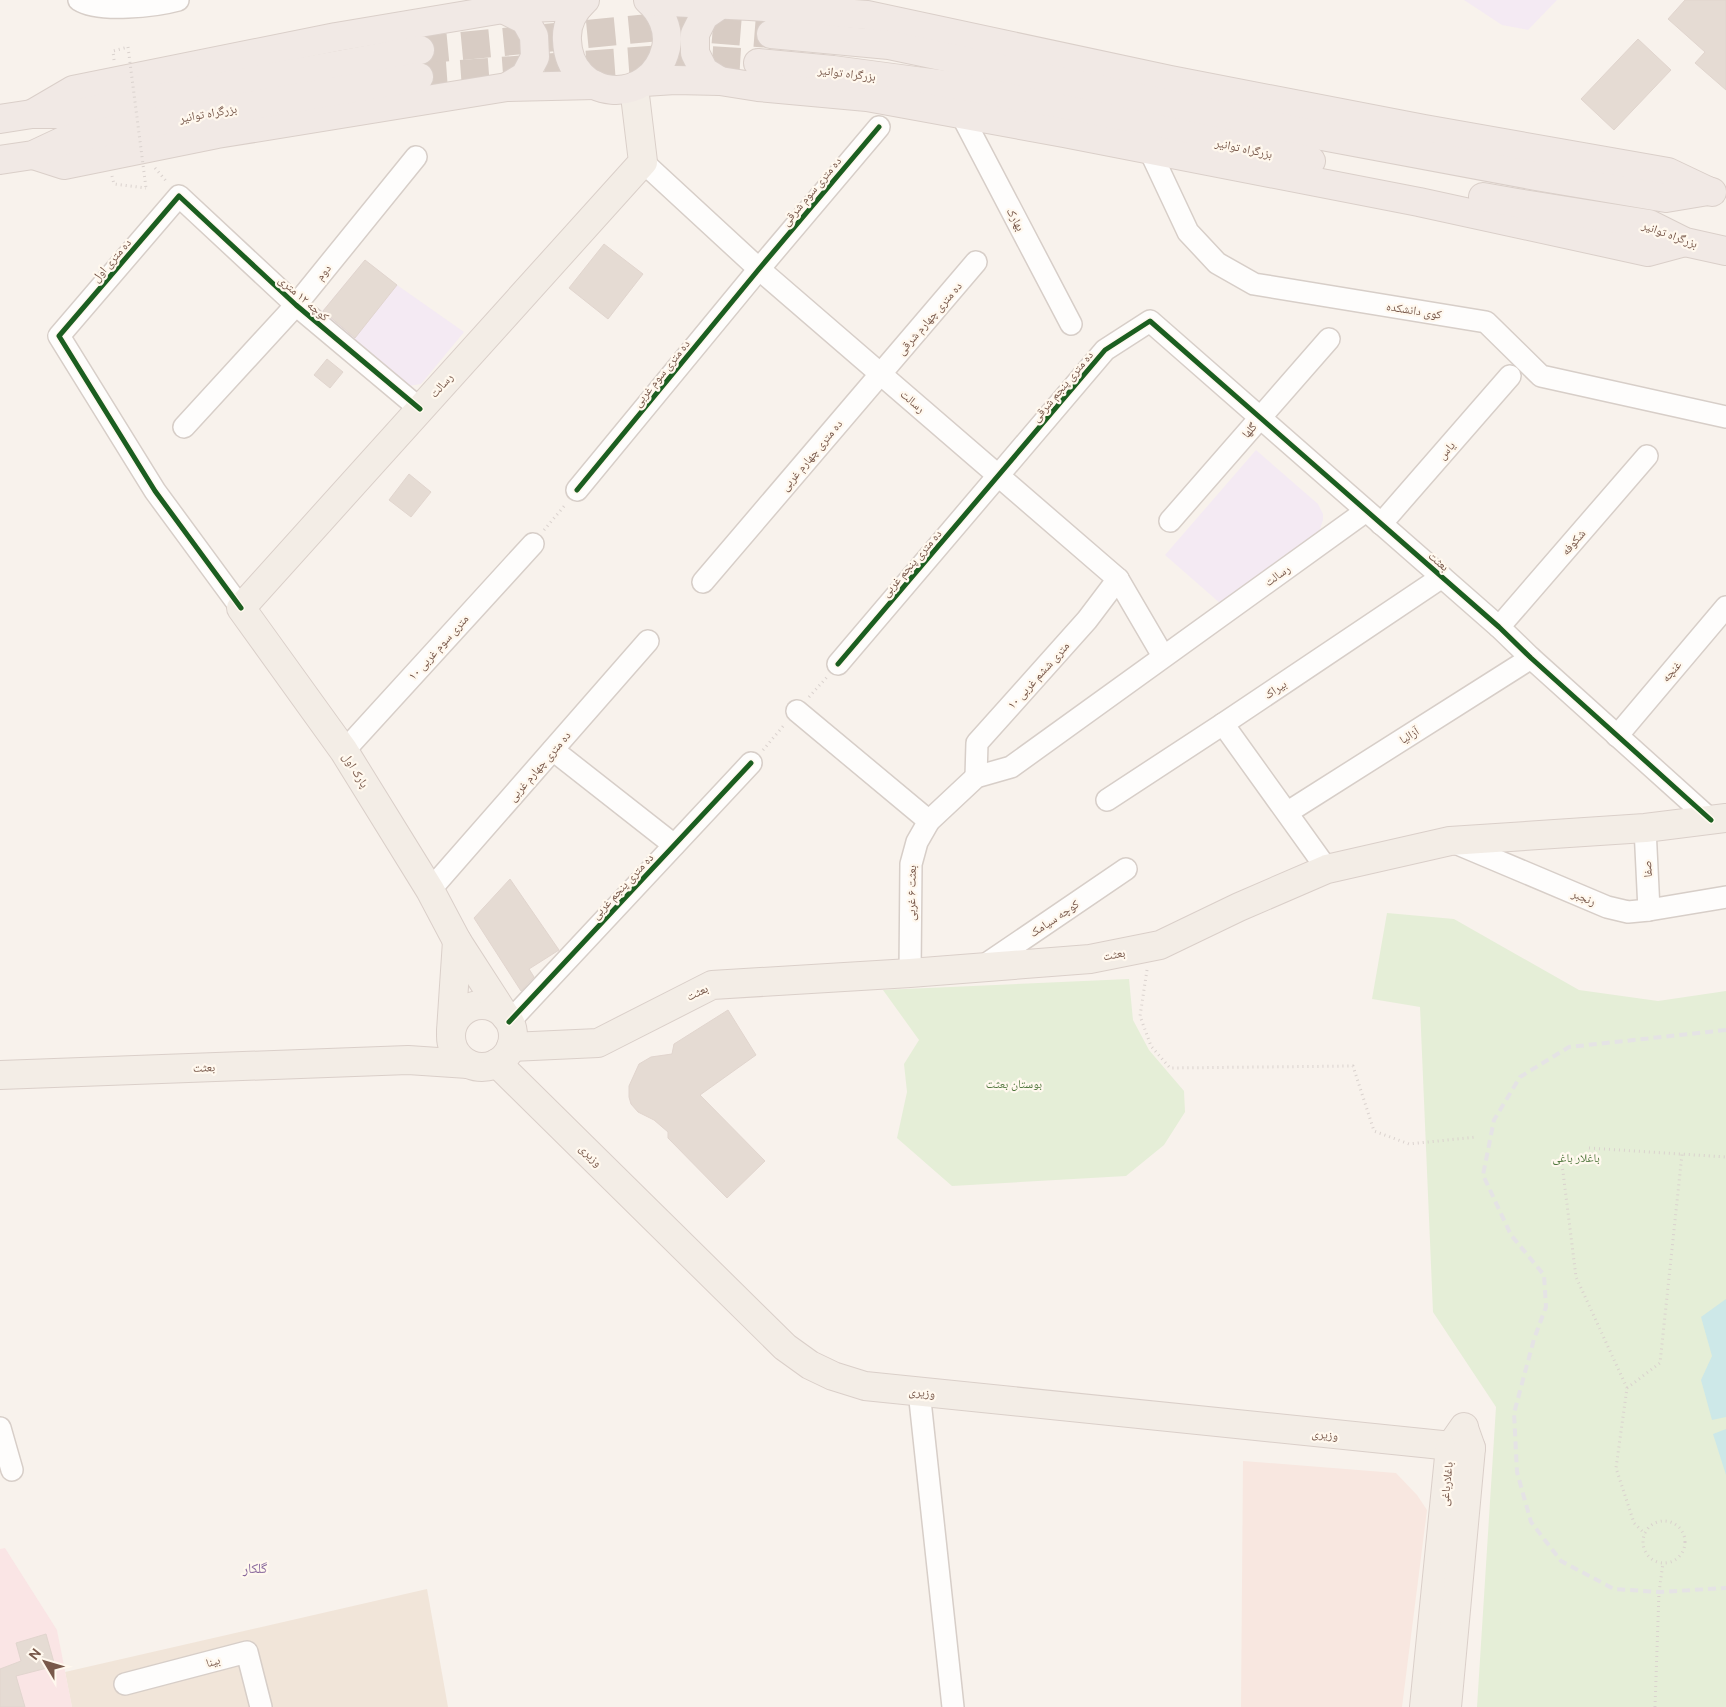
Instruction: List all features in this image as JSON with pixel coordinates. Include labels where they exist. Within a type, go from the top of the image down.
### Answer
[{"type":"highway","points":[[649,1],[867,15],[1170,80],[1414,128],[1668,172],[1717,193]]},
{"type":"highway","points":[[639,85],[656,72],[663,58],[667,43],[666,28],[660,13],[649,1]]},
{"type":"highway","points":[[32,114],[73,90],[336,37],[503,9],[582,3]]},
{"type":"highway","points":[[582,3],[570,19],[566,34],[567,50],[572,64],[582,77],[595,86],[607,90],[621,90],[639,85],[675,80],[720,82],[868,97],[1149,149],[1418,202],[1648,252],[1685,242]]},
{"type":"highway","points":[[720,5],[704,16],[695,34],[695,53],[704,71],[720,82]]},
{"type":"highway","points":[[503,9],[525,20],[534,36],[535,57],[525,76],[507,87]]},
{"type":"highway","points":[[770,34],[889,45],[1306,133],[1666,198],[1717,193]]},
{"type":"highway","name":"بزرگراه توانیر","points":[[758,63],[833,70],[952,86],[1517,204],[1650,224],[1685,242],[1726,251]]},
{"type":"highway","name":"بزرگراه توانیر","points":[[0,119],[32,114],[72,114],[419,64],[65,140],[33,155],[0,160]]},
{"type":"highway","points":[[33,155],[64,165],[146,156],[217,134],[507,87],[595,86]]},
{"type":"main road","points":[[639,85],[643,162]]},
{"type":"main road","name":"رسالت","points":[[241,608],[643,162]]},
{"type":"main road","name":"پارک اول","points":[[241,608],[344,750],[430,890],[506,1037]]},
{"type":"main road","name":"بعثت","points":[[0,1075],[408,1060],[468,1064],[478,1067],[488,1066],[506,1037],[598,1043],[712,984],[910,973],[1090,959],[1160,945],[1327,868],[1450,841],[1645,828],[1718,819]]},
{"type":"main road","points":[[457,941],[451,1042],[454,1051],[460,1059],[468,1064]]},
{"type":"main road","points":[[408,1060],[451,1032],[454,1022],[468,1008],[488,1006],[498,1010],[506,1037]]},
{"type":"main road","name":"وزیری","points":[[506,1037],[785,1347],[810,1365],[833,1376],[865,1386],[1461,1447]]},
{"type":"main road","name":"باغلارباغی","points":[[1424,1707],[1461,1447]]},
{"type":"main road","name":"باغلارباغی","points":[[1447,1707],[1461,1447]]},
{"type":"street","points":[[79,0],[86,4],[119,7],[162,5],[178,0]]},
{"type":"street","name":"بهارک","points":[[961,114],[1071,324]]},
{"type":"street","name":"ده متری سوم شرقی","points":[[759,268],[879,127]]},
{"type":"street","name":"کوی دانشکده","points":[[1149,149],[1188,232],[1217,263],[1254,284],[1486,322],[1541,376],[1726,416]]},
{"type":"street","name":"دوم","points":[[184,427],[296,306],[416,157]]},
{"type":"street","name":"رسالت","points":[[643,162],[759,268],[1118,579],[1163,656]]},
{"type":"street","name":"کوچه ۱۲ متری","points":[[179,196],[296,306],[420,409]]},
{"type":"street","name":"ده متری اول","points":[[179,196],[59,336],[155,491],[241,608]]},
{"type":"street","name":"ده متری چهارم شرقی","points":[[881,373],[976,262]]},
{"type":"street","name":"ده متری سوم غربی","points":[[578,490],[759,268]]},
{"type":"street","name":"بعثت","points":[[1150,321],[1442,577],[1617,736],[1718,819]]},
{"type":"street","name":"ده متری پنجم شرقی","points":[[999,476],[1105,350],[1150,321]]},
{"type":"street","name":"گلها","points":[[1170,522],[1330,339]]},
{"type":"street","name":"ده متری چهارم غربی","points":[[703,582],[881,373]]},
{"type":"street","name":"یاس","points":[[1374,517],[1510,376]]},
{"type":"street","name":"شکوفه","points":[[1499,628],[1647,456]]},
{"type":"street","name":"ده متری پنجم غربی","points":[[838,664],[999,476]]},
{"type":"street","name":"رسالت","points":[[976,777],[1011,767],[1163,656],[1374,517]]},
{"type":"street","name":"۱۰ متری سوم غربی","points":[[344,750],[533,544]]},
{"type":"street","name":"بیراک","points":[[1107,800],[1442,577]]},
{"type":"street","name":"۱۰ متری ششم غربی","points":[[976,777],[977,742],[1087,620],[1118,579]]},
{"type":"street","name":"غنچه","points":[[1617,736],[1726,607]]},
{"type":"street","name":"ده متری چهارم غربی","points":[[430,890],[648,642]]},
{"type":"street","name":"آزالیا","points":[[1288,812],[1531,658]]},
{"type":"street","points":[[797,711],[929,820]]},
{"type":"street","points":[[1223,724],[1327,868]]},
{"type":"street","points":[[553,750],[674,845]]},
{"type":"street","name":"ده متری پنجم غربی","points":[[506,1037],[674,845],[751,763]]},
{"type":"street","name":"بعثت ۶ غربی","points":[[910,973],[911,864],[916,842],[929,820],[976,777]]},
{"type":"street","name":"صفا","points":[[1645,828],[1649,910]]},
{"type":"street","name":"رنجبر","points":[[1450,841],[1607,906],[1628,912],[1726,897]]},
{"type":"street","name":"کوچه سیامک","points":[[982,967],[1126,869]]},
{"type":"street","points":[[919,1391],[953,1707]]},
{"type":"street","points":[[0,1428],[12,1470]]},
{"type":"street","name":"بینا","points":[[125,1684],[247,1652],[261,1707]]},
{"type":"path","points":[[113,51],[128,47],[146,188],[114,184]]},
{"type":"path","points":[[146,156],[179,196]]},
{"type":"path","points":[[533,544],[578,490]]},
{"type":"path","points":[[751,763],[838,664]]},
{"type":"path","points":[[1151,947],[1140,1016],[1151,1046],[1170,1068],[1353,1066],[1374,1131],[1410,1144],[1476,1137]]},
{"type":"path","points":[[1589,1148],[1726,1157]]},
{"type":"path","points":[[1627,1388],[1660,1363],[1682,1154]]},
{"type":"path","points":[[1562,1164],[1576,1277],[1627,1388],[1616,1468],[1634,1523],[1645,1534]]},
{"type":"path","points":[[1669,1522],[1675,1524],[1684,1535],[1684,1549],[1676,1559],[1663,1563],[1651,1558],[1646,1553],[1644,1547],[1645,1534],[1655,1524],[1669,1522]]},
{"type":"path","points":[[1655,1707],[1659,1592],[1663,1563]]},
{"type":"shaded area","points":[[1464,0],[1557,0],[1528,30],[1502,25]]},
{"type":"shaded area","points":[[365,260],[464,332],[421,384],[408,386],[319,315]]},
{"type":"shaded area","points":[[1256,450],[1318,504],[1323,514],[1323,520],[1318,535],[1221,604],[1165,555]]},
{"type":"shaded area","points":[[1243,1461],[1396,1473],[1417,1495],[1427,1510],[1402,1707],[1241,1707]]},
{"type":"shaded area","points":[[5,1548],[57,1630],[72,1707],[0,1707],[0,1549]]},
{"type":"shaded area","points":[[427,1589],[448,1707],[72,1707],[65,1672]]},
{"type":"green space","name":"باغلار باغی","points":[[1387,913],[1454,919],[1579,990],[1658,1001],[1726,991],[1726,1707],[1477,1707],[1496,1407],[1433,1312],[1420,1007],[1372,999]]},
{"type":"green space","name":"بوستان بعثت","points":[[1129,979],[1133,1020],[1149,1050],[1184,1091],[1185,1112],[1164,1145],[1126,1176],[952,1186],[897,1138],[907,1092],[904,1064],[919,1040],[883,990]]},
{"type":"water","points":[[1726,1299],[1726,1417],[1712,1420],[1701,1380],[1712,1356],[1701,1317]]},
{"type":"water","points":[[1726,1429],[1726,1475],[1713,1434]]},
{"type":"building","points":[[1685,0],[1726,0],[1726,90],[1695,63],[1705,52],[1668,19]]},
{"type":"building","points":[[1638,39],[1671,70],[1614,130],[1581,99]]},
{"type":"building","points":[[604,244],[643,274],[608,319],[569,288]]},
{"type":"building","points":[[365,260],[397,285],[355,338],[323,311]]},
{"type":"building","points":[[327,359],[343,372],[330,388],[314,375]]},
{"type":"building","points":[[409,474],[431,492],[411,517],[389,500]]},
{"type":"building","points":[[510,879],[559,950],[529,969],[534,977],[521,991],[474,918]]},
{"type":"building","points":[[728,1010],[756,1055],[700,1095],[765,1161],[727,1198],[668,1138],[668,1132],[654,1120],[638,1112],[631,1104],[629,1086],[639,1064],[651,1057],[672,1054],[674,1044]]},
{"type":"building","points":[[46,1634],[55,1666],[16,1676],[25,1707],[0,1707],[0,1669],[21,1661],[16,1643]]},
{"type":"tunnel","points":[[420,50],[670,26],[771,34]]},
{"type":"tunnel","points":[[419,77],[677,58],[758,63]]},
{"type":"railway","points":[[1726,1030],[1569,1047],[1520,1077],[1494,1120],[1483,1175],[1511,1235],[1544,1275],[1546,1307],[1534,1339],[1514,1413],[1517,1472],[1531,1522],[1561,1561],[1614,1589],[1659,1592],[1726,1588]]},
{"type":"cycle path","points":[[577,490],[879,127]]},
{"type":"cycle path","points":[[241,608],[155,491],[59,336],[179,196],[296,305],[420,409]]},
{"type":"cycle path","points":[[838,664],[1105,350],[1150,321],[1499,627],[1711,820]]},
{"type":"cycle path","points":[[509,1022],[751,763]]},
{"type":"district","name":"گلکار","points":[[255,1568]]}]
